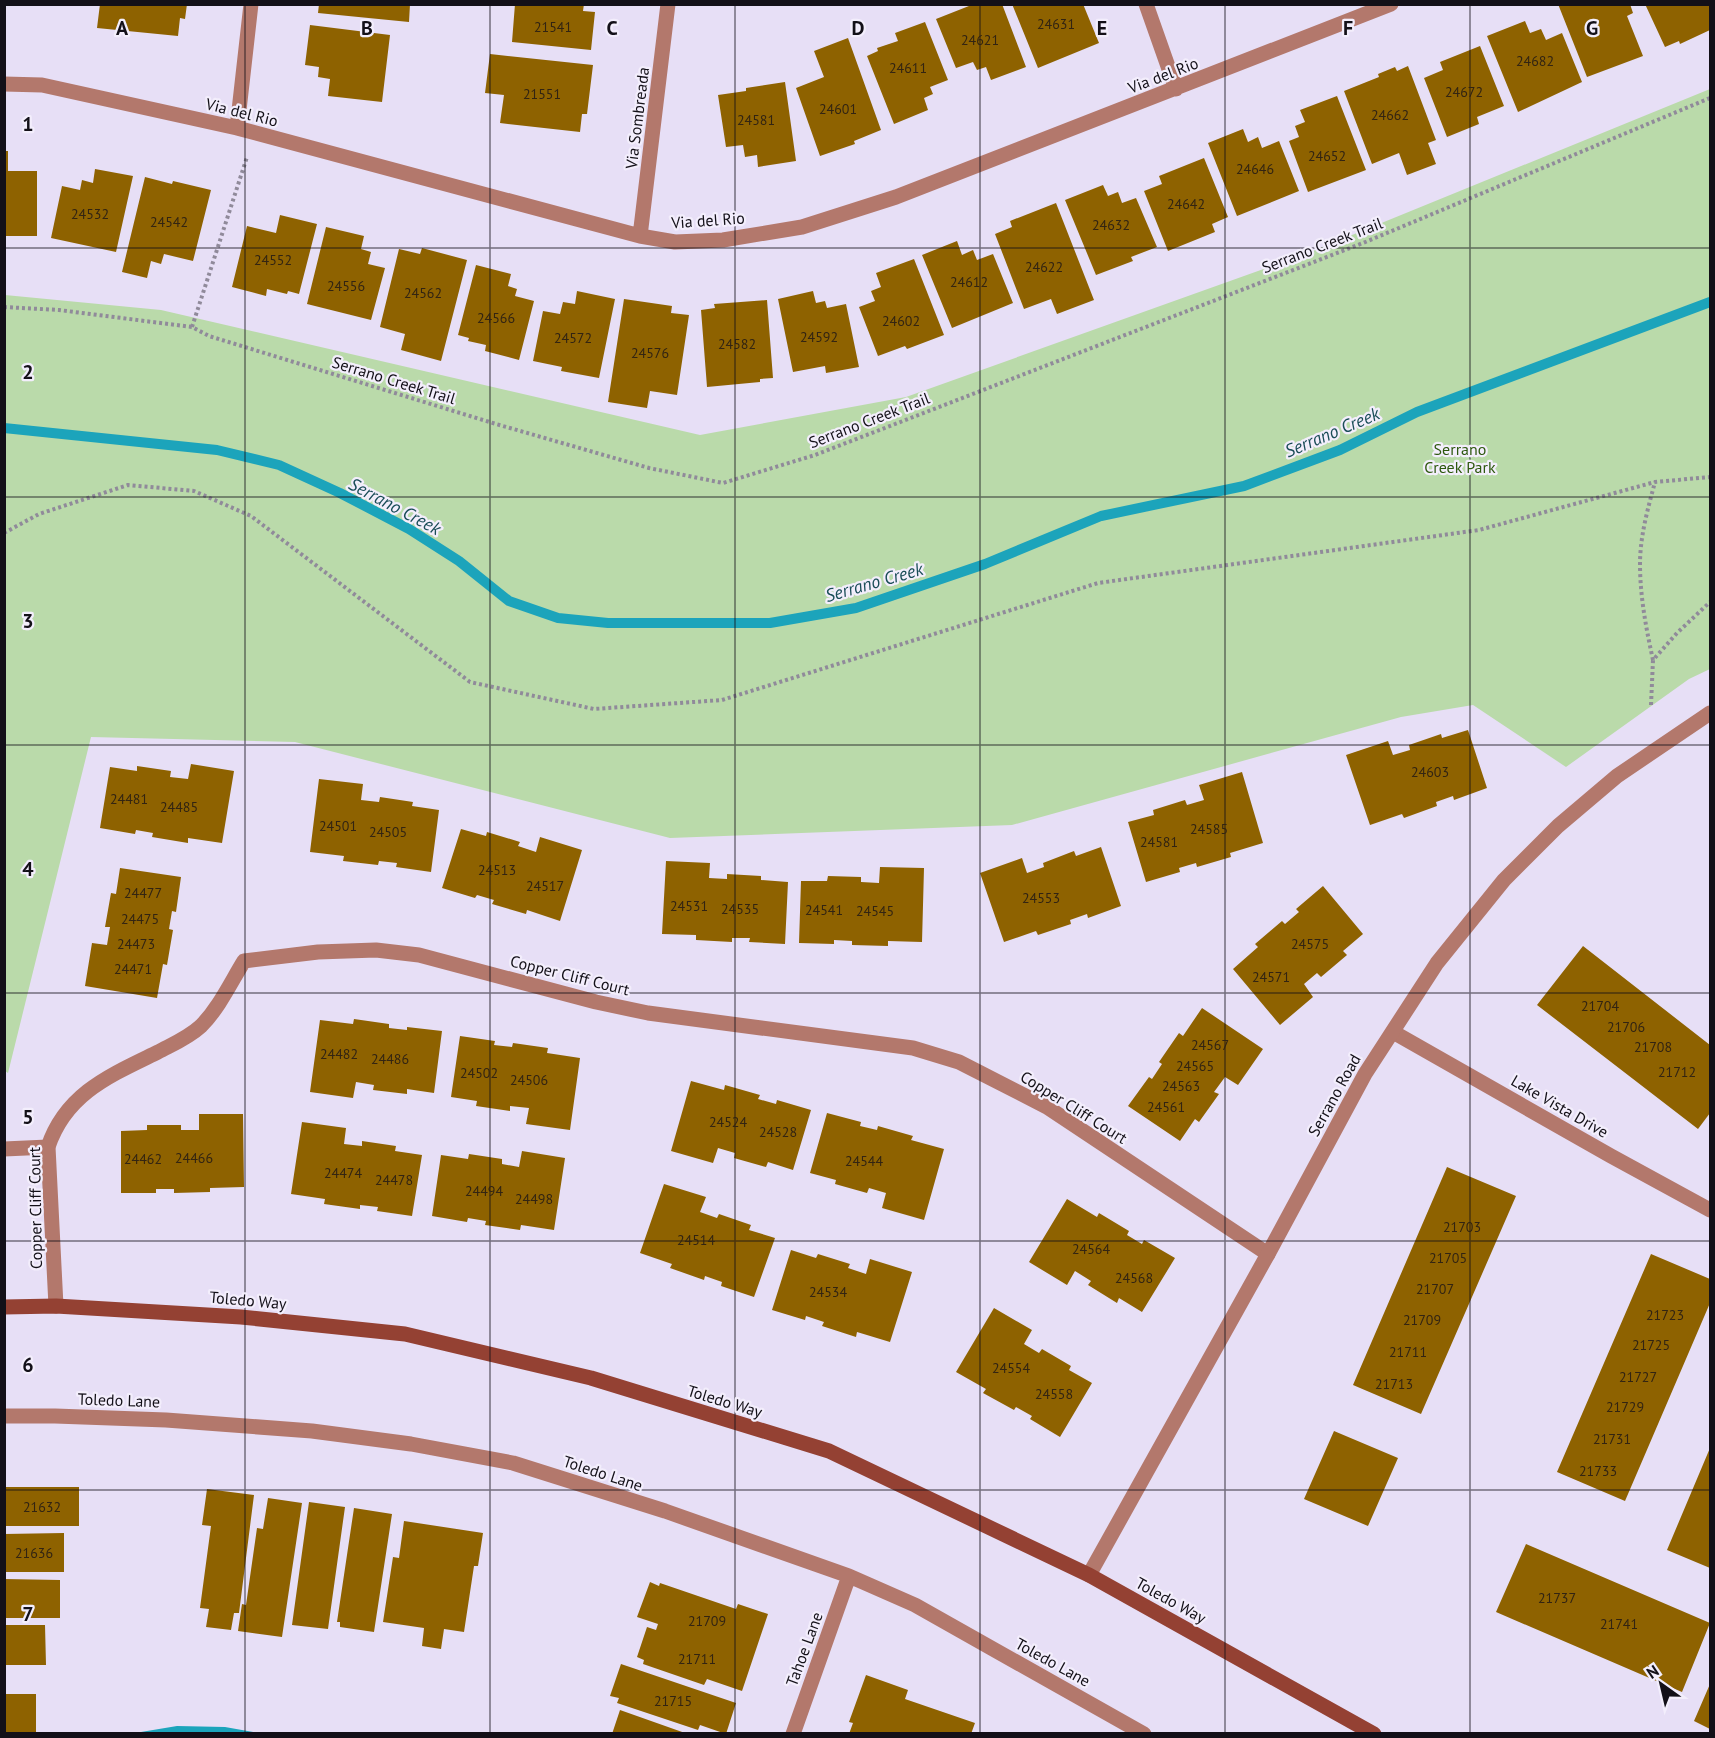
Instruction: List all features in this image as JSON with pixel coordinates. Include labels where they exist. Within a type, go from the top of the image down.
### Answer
[{"type":"main road","name":"Toledo Way","points":[[4,1307],[56,1306],[241,1317],[405,1334],[591,1378],[829,1451],[1089,1575],[1374,1734]]},
{"type":"street","points":[[237,128],[251,4]]},
{"type":"street","name":"Via Sombreada","points":[[640,236],[668,4]]},
{"type":"street","points":[[1146,4],[1176,89]]},
{"type":"street","name":"Via del Rio","points":[[4,84],[42,85],[237,128],[640,236],[675,242],[723,240],[802,227],[896,196],[1391,4]]},
{"type":"street","name":"Serrano Road","points":[[1089,1575],[1268,1254],[1365,1074],[1437,963],[1504,880],[1558,826],[1617,776],[1710,713]]},
{"type":"street","name":"Copper Cliff Court","points":[[56,1306],[48,1147],[64,1115],[78,1098],[105,1077],[184,1039],[201,1025],[215,1008],[243,961],[318,952],[376,950],[418,955],[596,1002],[648,1012],[913,1048],[959,1062],[1047,1107],[1268,1254]]},
{"type":"street","name":"Lake Vista Drive","points":[[1393,1032],[1710,1210]]},
{"type":"street","points":[[4,1149],[48,1147]]},
{"type":"street","name":"Toledo Lane","points":[[4,1416],[166,1420],[312,1431],[411,1444],[513,1463],[665,1511],[849,1576],[915,1605],[1144,1734]]},
{"type":"street","name":"Tahoe Lane","points":[[793,1734],[849,1576]]},
{"type":"path","name":"Serrano Creek Trail","points":[[4,307],[59,310],[192,327],[209,336],[496,424],[649,468],[723,483],[815,455],[1363,243],[1710,98]]},
{"type":"path","points":[[192,327],[255,133]]},
{"type":"path","points":[[4,533],[39,514],[128,485],[194,491],[251,516],[470,682],[594,709],[722,700],[1098,583],[1479,530],[1655,482],[1710,477]]},
{"type":"path","points":[[1651,705],[1653,660],[1643,612],[1640,562],[1646,515],[1655,482]]},
{"type":"path","points":[[1653,660],[1677,633],[1710,602]]},
{"type":"green space","name":"Serrano Creek Park","points":[[1710,89],[1710,669],[1689,679],[1566,767],[1473,705],[1401,717],[1012,825],[670,838],[295,742],[91,737],[8,1073],[5,1071],[5,295],[161,310],[700,435],[906,397],[1308,253]]},
{"type":"water","points":[[177,1726],[225,1727],[259,1733],[135,1733]]},
{"type":"building","points":[[100,4],[187,4],[185,19],[180,18],[178,36],[97,28]]},
{"type":"building","points":[[319,4],[410,4],[409,22],[318,13]]},
{"type":"building","points":[[515,4],[584,4],[583,11],[595,12],[591,50],[512,42]]},
{"type":"building","points":[[974,4],[1002,4],[1026,67],[991,80],[986,67],[977,70],[973,62],[956,68],[936,19]]},
{"type":"building","points":[[1012,4],[1083,4],[1099,43],[1038,68]]},
{"type":"building","points":[[1558,4],[1630,4],[1633,13],[1627,16],[1643,56],[1587,77]]},
{"type":"building","points":[[1645,4],[1710,4],[1710,30],[1680,44],[1679,41],[1665,47]]},
{"type":"building","points":[[1525,21],[1530,33],[1541,29],[1546,40],[1562,33],[1582,82],[1518,112],[1487,36]]},
{"type":"building","points":[[925,22],[948,80],[930,87],[933,94],[924,98],[928,110],[894,124],[867,56],[878,51],[877,48],[898,41],[895,33]]},
{"type":"building","points":[[310,25],[390,35],[382,102],[328,96],[330,79],[318,77],[319,67],[305,65]]},
{"type":"building","points":[[848,38],[881,130],[854,141],[855,144],[820,156],[796,88],[824,77],[814,51]]},
{"type":"building","points":[[1480,46],[1504,106],[1477,117],[1479,124],[1447,137],[1424,78],[1443,70],[1440,62]]},
{"type":"building","points":[[490,54],[593,65],[587,114],[582,114],[580,132],[500,123],[504,95],[485,93]]},
{"type":"building","points":[[1408,66],[1436,140],[1428,143],[1436,164],[1407,175],[1399,153],[1372,164],[1344,91],[1379,77],[1378,74],[1395,67],[1397,71]]},
{"type":"building","points":[[785,82],[796,161],[758,167],[757,155],[745,157],[743,145],[726,147],[718,95]]},
{"type":"building","points":[[1337,96],[1366,170],[1308,192],[1289,141],[1299,137],[1295,126],[1305,122],[1300,110]]},
{"type":"building","points":[[1243,129],[1248,142],[1258,137],[1262,148],[1279,141],[1299,191],[1237,216],[1208,143]]},
{"type":"building","points":[[4,151],[8,151],[8,171],[37,171],[37,236],[4,236]]},
{"type":"building","points":[[1204,158],[1228,217],[1212,224],[1215,232],[1168,251],[1144,191],[1162,184],[1159,176]]},
{"type":"building","points":[[95,169],[133,176],[116,252],[51,238],[62,186],[80,190],[82,180],[93,183]]},
{"type":"building","points":[[145,177],[211,190],[193,261],[164,254],[161,264],[151,261],[147,278],[122,272]]},
{"type":"building","points":[[1103,185],[1108,196],[1118,192],[1122,203],[1136,198],[1157,247],[1131,257],[1133,261],[1096,275],[1065,200]]},
{"type":"building","points":[[1056,203],[1094,300],[1057,314],[1051,299],[1024,309],[995,234],[1012,227],[1010,221]]},
{"type":"building","points":[[280,215],[317,224],[299,294],[288,291],[287,294],[267,289],[266,296],[232,287],[247,226],[276,233]]},
{"type":"building","points":[[326,227],[364,236],[361,249],[371,252],[368,264],[385,268],[371,320],[307,304]]},
{"type":"building","points":[[957,241],[962,255],[973,250],[977,260],[993,254],[1013,303],[952,328],[922,255]]},
{"type":"building","points":[[422,248],[467,260],[441,361],[401,350],[405,334],[380,327],[399,249],[420,254]]},
{"type":"building","points":[[914,259],[944,335],[907,349],[905,346],[878,356],[859,307],[875,301],[871,291],[881,287],[876,273]]},
{"type":"building","points":[[476,265],[511,274],[508,286],[517,289],[515,296],[534,301],[519,360],[485,351],[486,345],[468,341],[469,338],[458,335]]},
{"type":"building","points":[[577,291],[615,299],[599,378],[561,371],[562,367],[533,361],[543,311],[560,314],[563,302],[575,304]]},
{"type":"building","points":[[813,291],[816,303],[825,301],[827,308],[846,304],[859,367],[826,373],[825,366],[793,372],[778,299]]},
{"type":"building","points":[[624,299],[672,306],[671,313],[689,315],[677,395],[650,391],[647,408],[608,402]]},
{"type":"building","points":[[767,300],[773,378],[760,379],[760,382],[707,387],[701,310],[715,308],[714,304]]},
{"type":"building","points":[[1468,730],[1487,788],[1454,800],[1453,796],[1436,802],[1437,806],[1404,818],[1402,814],[1370,825],[1346,755],[1388,741],[1393,755],[1410,750],[1409,745],[1441,734],[1442,738]]},
{"type":"building","points":[[191,764],[234,771],[222,843],[188,838],[188,843],[152,837],[153,833],[136,830],[135,834],[100,828],[110,767],[137,771],[137,766],[171,771],[170,777],[188,779]]},
{"type":"building","points":[[1242,772],[1263,843],[1230,853],[1231,857],[1197,867],[1196,863],[1179,868],[1180,872],[1146,882],[1128,822],[1154,815],[1153,810],[1185,800],[1187,805],[1204,800],[1199,785]]},
{"type":"building","points":[[319,779],[363,784],[361,800],[379,802],[380,797],[413,802],[412,806],[439,810],[431,872],[396,867],[397,863],[379,861],[378,865],[343,861],[344,856],[310,852]]},
{"type":"building","points":[[461,829],[486,836],[487,832],[520,842],[518,846],[536,852],[540,837],[582,850],[560,921],[527,910],[526,914],[492,904],[494,900],[477,895],[475,898],[442,888]]},
{"type":"building","points":[[1101,847],[1121,906],[1088,918],[1087,914],[1070,920],[1071,924],[1038,935],[1036,931],[1004,942],[980,873],[1022,858],[1027,873],[1044,867],[1043,863],[1074,851],[1076,856]]},
{"type":"building","points":[[666,861],[710,863],[709,878],[727,879],[727,874],[761,876],[761,880],[788,882],[785,944],[749,942],[750,938],[732,938],[732,942],[696,940],[696,935],[662,934]]},
{"type":"building","points":[[880,867],[924,868],[922,942],[888,941],[888,946],[852,945],[852,941],[834,940],[834,944],[799,943],[801,881],[827,881],[828,876],[861,877],[861,882],[879,883]]},
{"type":"building","points":[[120,868],[181,877],[176,912],[172,911],[169,929],[173,930],[167,965],[163,964],[157,998],[85,986],[92,943],[107,945],[110,927],[105,927],[111,893],[116,894]]},
{"type":"building","points":[[1323,886],[1363,934],[1343,951],[1347,955],[1321,977],[1317,973],[1304,984],[1313,997],[1280,1025],[1233,969],[1258,947],[1255,944],[1282,921],[1285,924],[1299,912],[1296,909]]},
{"type":"building","points":[[1583,946],[1710,1045],[1710,1113],[1698,1129],[1537,1005]]},
{"type":"building","points":[[1202,1008],[1263,1049],[1238,1085],[1225,1077],[1214,1092],[1219,1094],[1199,1122],[1195,1119],[1180,1141],[1128,1106],[1149,1077],[1152,1079],[1162,1064],[1159,1062],[1179,1033],[1183,1036]]},
{"type":"building","points":[[354,1019],[389,1024],[389,1028],[407,1030],[407,1027],[442,1031],[434,1093],[407,1089],[407,1094],[373,1090],[374,1085],[356,1082],[353,1098],[310,1092],[320,1020],[353,1024]]},
{"type":"building","points":[[460,1036],[495,1041],[494,1045],[512,1047],[513,1043],[548,1048],[547,1053],[580,1058],[570,1130],[526,1124],[529,1108],[510,1106],[510,1111],[476,1106],[477,1101],[451,1097]]},
{"type":"building","points":[[691,1081],[724,1090],[725,1085],[760,1095],[758,1099],[776,1104],[777,1100],[811,1110],[793,1170],[768,1162],[766,1167],[734,1158],[735,1153],[718,1148],[713,1163],[671,1151]]},
{"type":"building","points":[[827,1113],[861,1122],[860,1126],[877,1130],[878,1126],[913,1136],[911,1140],[944,1149],[924,1220],[882,1208],[886,1193],[869,1188],[867,1193],[835,1184],[836,1180],[810,1173]]},
{"type":"building","points":[[199,1114],[243,1114],[244,1187],[210,1188],[210,1192],[174,1193],[174,1189],[156,1189],[156,1193],[121,1193],[121,1131],[147,1130],[147,1125],[181,1125],[181,1130],[199,1130]]},
{"type":"building","points":[[302,1122],[346,1128],[344,1144],[362,1146],[362,1141],[396,1146],[395,1151],[422,1155],[412,1216],[377,1211],[378,1207],[360,1205],[360,1209],[324,1204],[325,1199],[291,1194]]},
{"type":"building","points":[[522,1151],[565,1158],[554,1230],[521,1225],[520,1230],[485,1225],[486,1221],[468,1218],[467,1222],[432,1216],[441,1155],[468,1159],[469,1154],[502,1159],[502,1164],[519,1167]]},
{"type":"building","points":[[1447,1167],[1516,1196],[1421,1414],[1353,1385]]},
{"type":"building","points":[[664,1184],[706,1197],[700,1212],[717,1218],[719,1214],[751,1225],[749,1230],[775,1238],[754,1297],[721,1286],[722,1282],[705,1276],[704,1280],[670,1268],[672,1264],[640,1253]]},
{"type":"building","points":[[1067,1199],[1097,1217],[1099,1213],[1129,1231],[1127,1235],[1142,1244],[1144,1240],[1175,1258],[1142,1312],[1119,1298],[1117,1303],[1088,1285],[1091,1281],[1075,1271],[1067,1285],[1029,1262]]},
{"type":"building","points":[[791,1250],[816,1258],[818,1254],[850,1264],[848,1268],[866,1274],[870,1259],[912,1272],[890,1342],[857,1332],[856,1337],[822,1326],[824,1322],[806,1316],[805,1320],[772,1310]]},
{"type":"building","points":[[1651,1254],[1710,1279],[1710,1303],[1625,1501],[1557,1472]]},
{"type":"building","points":[[994,1308],[1032,1330],[1024,1344],[1039,1353],[1042,1349],[1071,1366],[1069,1370],[1092,1383],[1060,1437],[1030,1419],[1032,1416],[1016,1407],[1014,1410],[983,1393],[986,1389],[956,1372]]},
{"type":"building","points":[[1334,1431],[1398,1458],[1368,1526],[1304,1499]]},
{"type":"building","points":[[1710,1448],[1710,1568],[1667,1550]]},
{"type":"building","points":[[4,1487],[79,1487],[79,1526],[4,1526]]},
{"type":"building","points":[[207,1489],[254,1495],[239,1613],[234,1613],[231,1630],[206,1627],[209,1609],[200,1608],[211,1526],[202,1525]]},
{"type":"building","points":[[268,1498],[302,1503],[282,1637],[238,1631],[242,1604],[246,1605],[257,1528],[263,1529]]},
{"type":"building","points":[[309,1502],[345,1507],[328,1629],[292,1625]]},
{"type":"building","points":[[354,1508],[392,1514],[374,1632],[340,1627],[340,1622],[337,1622]]},
{"type":"building","points":[[404,1521],[483,1533],[478,1566],[474,1566],[464,1632],[444,1629],[441,1649],[422,1646],[424,1628],[383,1622],[393,1557],[399,1558]]},
{"type":"building","points":[[64,1533],[64,1572],[4,1572],[4,1534]]},
{"type":"building","points":[[1526,1544],[1710,1623],[1682,1692],[1496,1612]]},
{"type":"building","points":[[4,1579],[60,1580],[60,1618],[4,1618]]},
{"type":"building","points":[[650,1582],[659,1586],[660,1583],[736,1609],[738,1604],[768,1614],[742,1691],[707,1679],[704,1685],[643,1664],[644,1660],[637,1657],[647,1627],[656,1630],[658,1624],[637,1617]]},
{"type":"building","points":[[4,1625],[45,1625],[46,1665],[4,1665]]},
{"type":"building","points":[[621,1664],[736,1703],[726,1734],[700,1725],[698,1730],[617,1703],[619,1698],[610,1696]]},
{"type":"building","points":[[866,1675],[908,1690],[905,1699],[975,1723],[971,1734],[849,1734],[853,1723],[849,1722]]},
{"type":"building","points":[[1710,1684],[1710,1729],[1694,1721]]},
{"type":"building","points":[[4,1694],[36,1694],[36,1733],[4,1733]]},
{"type":"building","points":[[620,1710],[685,1733],[685,1734],[612,1734]]},
{"type":"waterway","name":"Serrano Creek","points":[[4,428],[217,450],[279,465],[340,493],[409,529],[459,561],[509,601],[558,618],[608,623],[770,623],[856,608],[985,564],[1101,516],[1244,486],[1340,450],[1417,412],[1710,302]]}]
